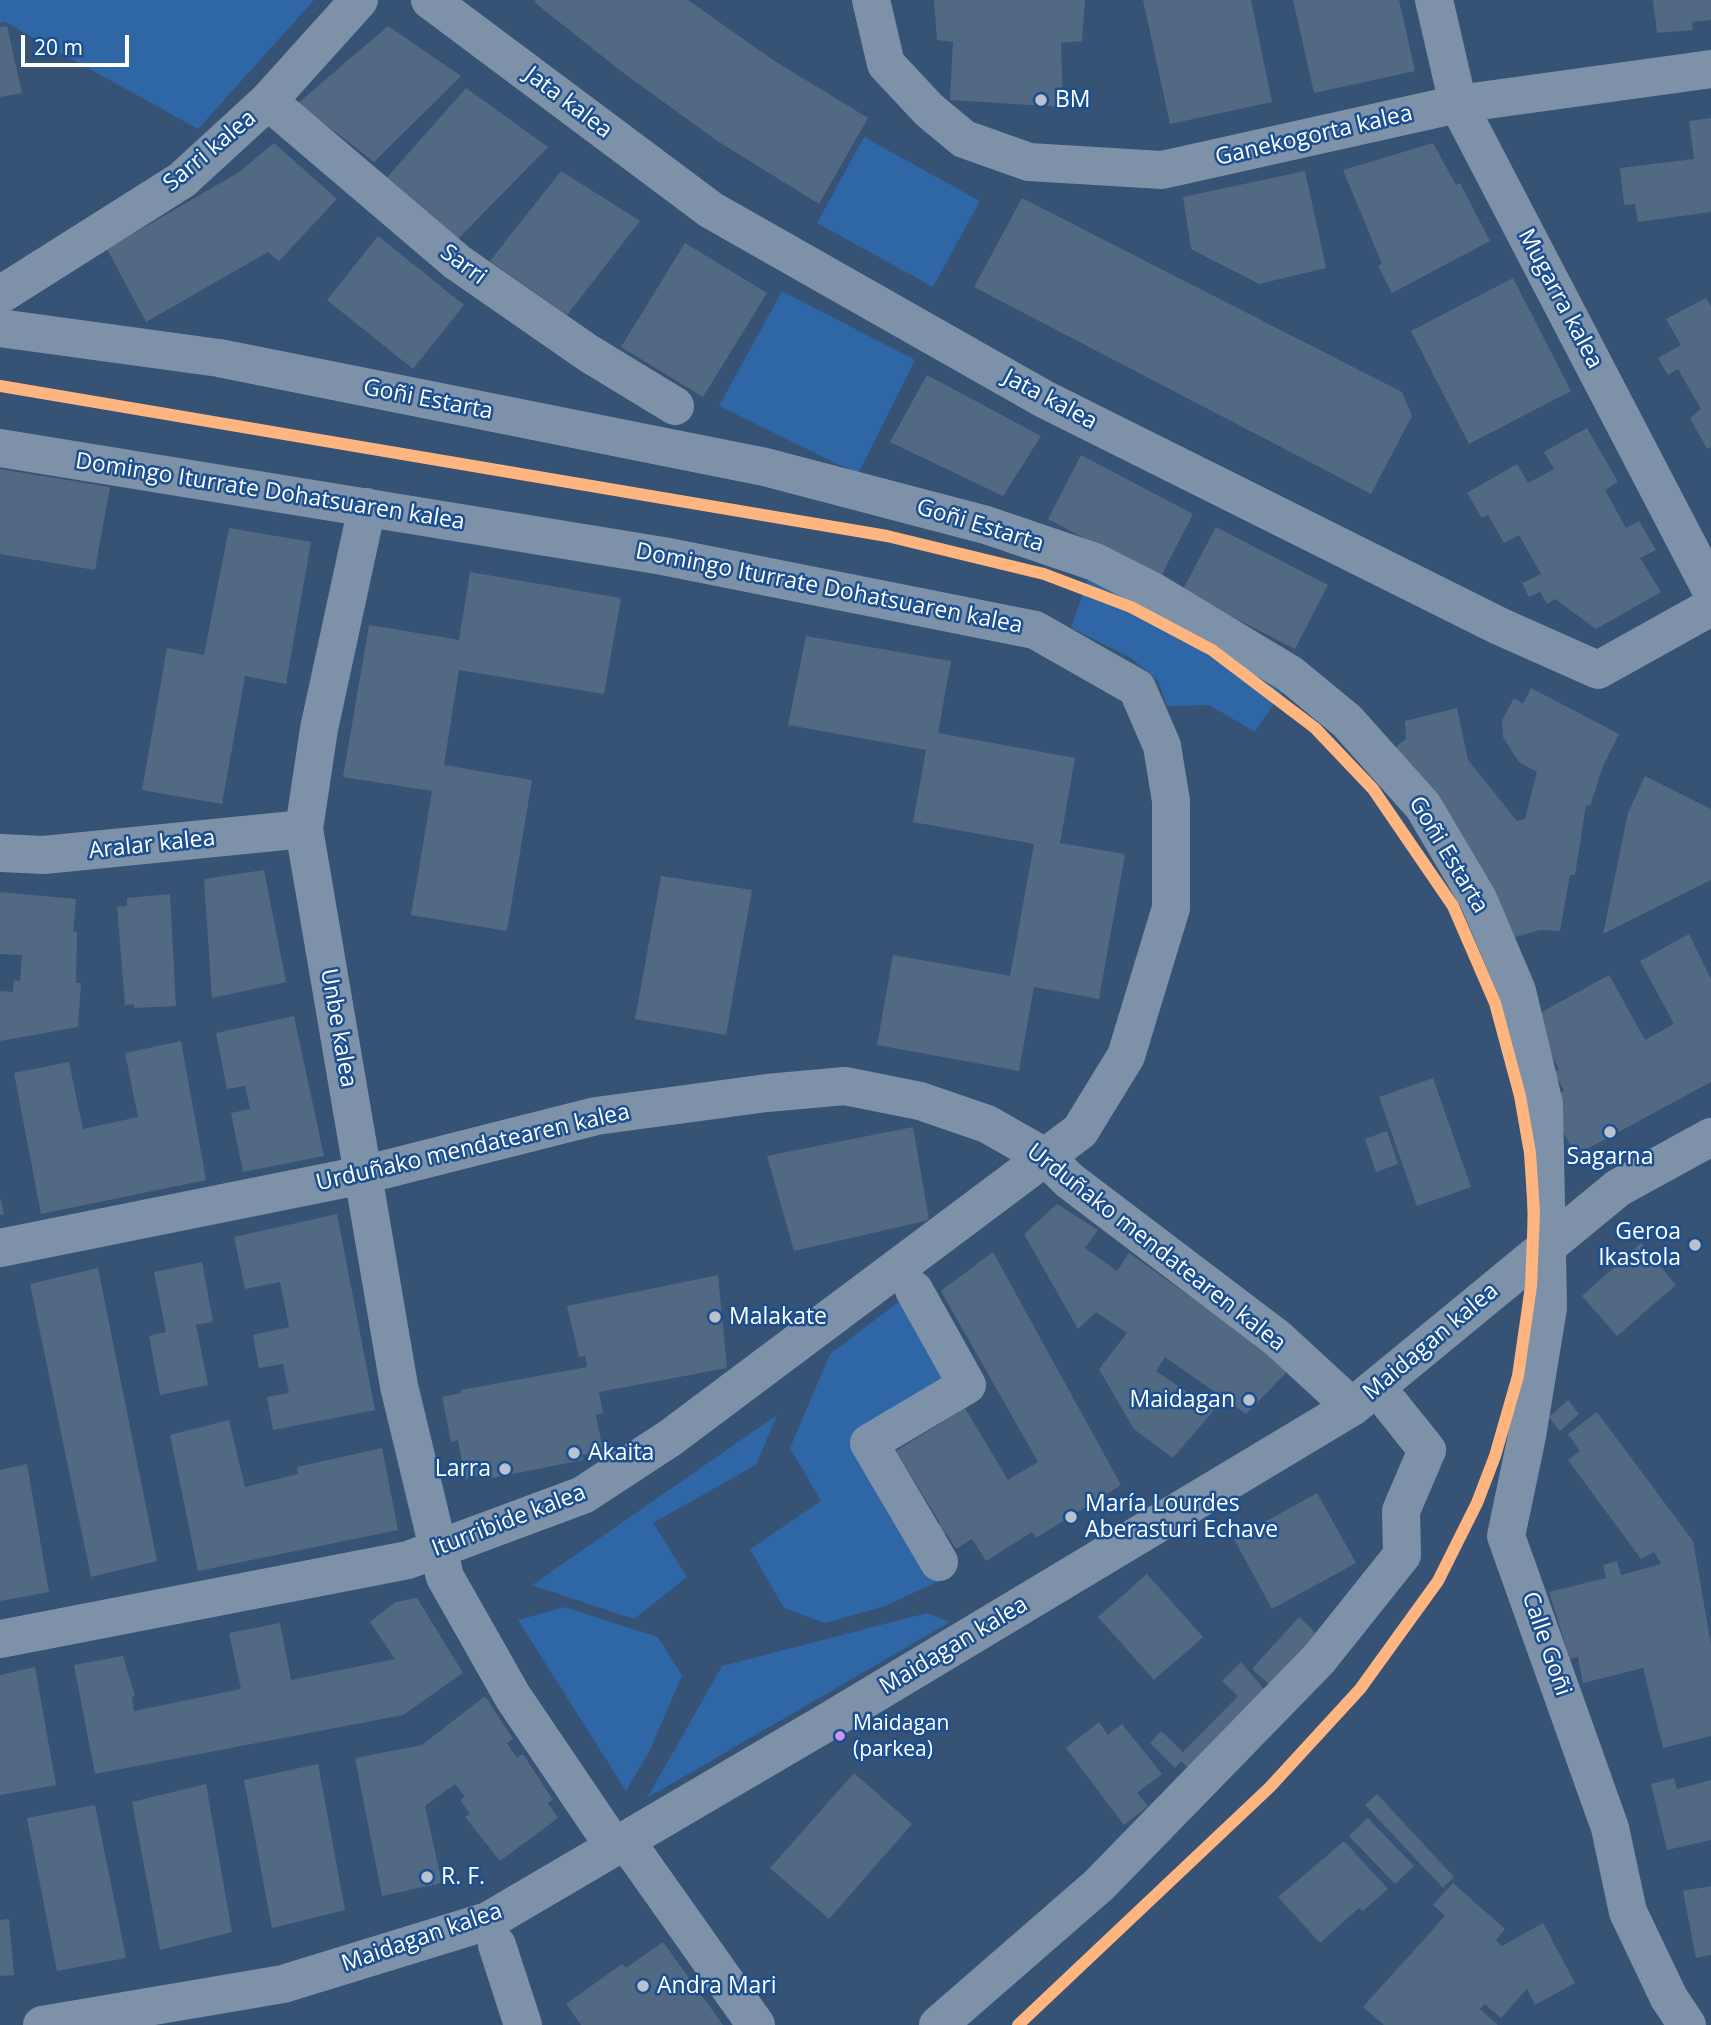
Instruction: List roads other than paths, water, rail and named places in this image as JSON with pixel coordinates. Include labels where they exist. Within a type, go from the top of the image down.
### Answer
[{"type":"street","name":"Sarri kalea","points":[[0,295],[182,180],[268,101],[359,0]]},
{"type":"street","name":"Jata kalea","points":[[430,0],[711,210],[1044,399],[1499,626],[1598,670],[1711,607]]},
{"type":"street","name":"Ganekogorta kalea","points":[[871,0],[886,64],[929,110],[964,139],[1029,162],[1162,170],[1458,104],[1711,69]]},
{"type":"street","name":"Mugarra kalea","points":[[1434,0],[1458,104],[1711,590]]},
{"type":"street","name":"Sarri","points":[[268,101],[457,262],[588,354],[675,406]]},
{"type":"street","name":"Goñi Estarta","points":[[0,328],[219,358],[765,467],[986,525],[1095,562],[1154,592],[1290,674],[1347,721],[1423,806],[1478,899],[1517,991],[1544,1104],[1547,1247]]},
{"type":"street","name":"Domingo Iturrate Dohatsuaren kalea","points":[[0,448],[663,556],[1035,630],[1137,688],[1162,746],[1171,800],[1171,908],[1126,1056],[1080,1131],[1045,1157]]},
{"type":"street","name":"Unbe kalea","points":[[367,507],[319,729],[304,829],[399,1386],[445,1577],[513,1697],[620,1845],[756,2025]]},
{"type":"street","name":"Aralar kalea","points":[[0,853],[44,855],[304,829]]},
{"type":"street","name":"Urduñako mendatearen kalea","points":[[0,1248],[363,1175],[596,1116],[767,1093],[845,1086],[920,1101],[987,1124],[1045,1157],[1070,1181],[1277,1338],[1352,1407]]},
{"type":"street","name":"Maidagan kalea","points":[[42,2025],[116,2019],[282,1984],[488,1921],[620,1845],[1352,1407],[1618,1188],[1711,1137]]},
{"type":"street","name":"Iturribide kalea","points":[[0,1639],[408,1560],[471,1539],[583,1495],[670,1438],[1045,1157]]},
{"type":"street","name":"Calle Goñi","points":[[1547,1247],[1548,1308],[1527,1436],[1506,1536],[1610,1828],[1628,1912],[1669,1998],[1687,2025]]},
{"type":"street","points":[[914,1290],[967,1385],[869,1443],[939,1562]]},
{"type":"street","points":[[937,2025],[1099,1885],[1319,1659],[1402,1555],[1401,1511],[1427,1451],[1391,1405]]},
{"type":"street","points":[[497,1945],[523,2025]]},
{"type":"place","name":"BM","points":[[1041,100]]},
{"type":"place","name":"Sagarna","points":[[1610,1132]]},
{"type":"place","name":"Geroa Ikastola","points":[[1695,1245]]},
{"type":"place","name":"Malakate","points":[[715,1317]]},
{"type":"place","name":"Maidagan","points":[[1249,1400]]},
{"type":"place","name":"Akaita","points":[[574,1453]]},
{"type":"place","name":"Larra","points":[[505,1469]]},
{"type":"place","name":"María Lourdes Aberasturi Echave","points":[[1071,1517]]},
{"type":"place","name":"Maidagan (parkea)","points":[[840,1736]]},
{"type":"place","name":"R. F.","points":[[427,1877]]},
{"type":"place","name":"Andra Mari","points":[[643,1986]]}]
